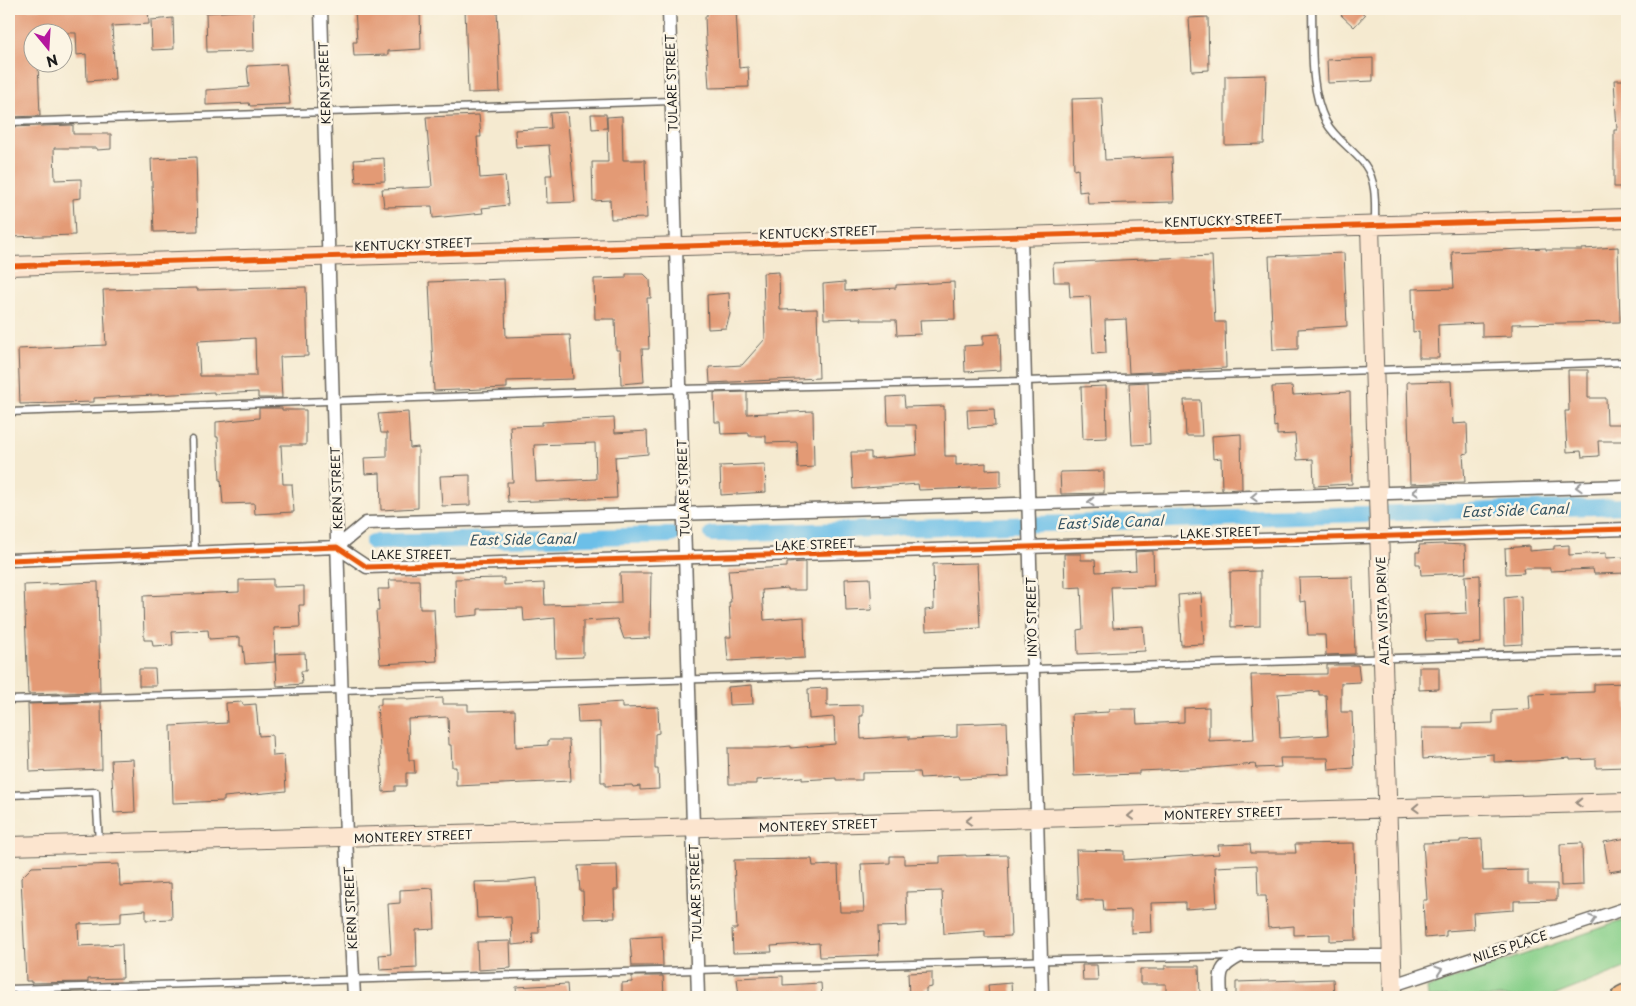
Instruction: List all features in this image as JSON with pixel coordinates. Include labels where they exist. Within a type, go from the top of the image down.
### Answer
[{"type":"highway","points":[[1623,997],[1627,995]]},
{"type":"street","name":"KERN STREET","points":[[321,9],[346,838],[354,997]]},
{"type":"street","name":"TULARE STREET","points":[[669,9],[698,997]]},
{"type":"street","name":"KENTUCKY STREET","points":[[9,266],[1627,218]]},
{"type":"street","name":"ALTA VISTA DRIVE","points":[[1372,226],[1374,371],[1393,991]]},
{"type":"street","name":"INYO STREET","points":[[1021,236],[1042,997]]},
{"type":"street","points":[[9,560],[338,548],[366,523],[1627,486]]},
{"type":"street","name":"LAKE STREET","points":[[338,548],[367,567],[1627,529]]},
{"type":"street","name":"MONTEREY STREET","points":[[9,846],[1627,802]]},
{"type":"street","name":"NILES PLACE","points":[[1393,991],[1627,908]]},
{"type":"street","points":[[1221,997],[1220,980],[1222,969],[1228,962],[1240,956],[1392,956]]},
{"type":"lane","points":[[1312,9],[1315,90],[1326,121],[1334,135],[1364,164],[1373,180],[1372,226]]},
{"type":"lane","points":[[9,122],[672,101]]},
{"type":"lane","points":[[9,412],[680,389],[1025,381],[1627,362]]},
{"type":"lane","points":[[192,440],[195,553]]},
{"type":"lane","points":[[9,700],[1627,651]]},
{"type":"lane","points":[[9,795],[96,792],[99,844]]},
{"type":"lane","points":[[9,989],[697,969],[1240,956]]},
{"type":"green space","points":[[1627,919],[1627,967],[1551,997],[1428,997],[1427,988]]},
{"type":"building","points":[[9,9],[148,9],[149,24],[112,26],[115,79],[87,81],[86,54],[77,55],[76,33],[72,33],[72,22],[22,22],[22,72],[38,72],[40,116],[9,117]]},
{"type":"building","points":[[355,9],[420,9],[421,49],[388,51],[388,55],[354,56],[353,42],[357,42]]},
{"type":"building","points":[[465,9],[497,9],[500,92],[468,93]]},
{"type":"building","points":[[707,9],[736,9],[739,68],[748,67],[749,87],[709,88],[705,16],[707,16]]},
{"type":"building","points":[[1347,9],[1358,9],[1365,15],[1354,27],[1341,15]]},
{"type":"building","points":[[253,10],[254,51],[207,52],[206,13]]},
{"type":"building","points":[[1208,17],[1209,70],[1192,71],[1189,18]]},
{"type":"building","points":[[173,18],[174,49],[152,50],[151,20]]},
{"type":"building","points":[[1373,58],[1373,81],[1328,83],[1327,60]]},
{"type":"building","points":[[286,64],[290,104],[250,106],[249,103],[206,105],[206,90],[249,87],[247,66]]},
{"type":"building","points":[[1266,75],[1264,144],[1225,145],[1225,76]]},
{"type":"building","points":[[1614,80],[1627,80],[1627,187],[1614,187],[1614,130],[1617,130]]},
{"type":"building","points":[[1102,98],[1105,160],[1172,157],[1174,202],[1088,204],[1087,191],[1079,192],[1078,169],[1074,170],[1072,99]]},
{"type":"building","points":[[567,112],[575,202],[547,203],[546,175],[552,175],[549,145],[516,147],[515,130],[551,128],[550,113]]},
{"type":"building","points":[[591,114],[606,114],[607,128],[592,129]]},
{"type":"building","points":[[479,115],[481,137],[477,137],[480,178],[505,176],[508,205],[482,208],[483,213],[433,218],[432,206],[384,207],[382,189],[432,186],[426,117]]},
{"type":"building","points":[[622,116],[623,160],[645,160],[647,218],[611,219],[610,200],[593,201],[592,162],[608,162],[607,117]]},
{"type":"building","points":[[73,125],[73,134],[111,134],[111,149],[54,148],[55,180],[81,179],[81,198],[73,199],[75,235],[10,237],[9,127]]},
{"type":"building","points":[[196,157],[198,231],[154,232],[151,159]]},
{"type":"building","points":[[384,158],[385,181],[356,182],[354,160]]},
{"type":"building","points":[[1618,247],[1620,322],[1512,324],[1512,336],[1482,337],[1482,323],[1438,325],[1439,358],[1419,358],[1419,331],[1413,332],[1412,289],[1454,288],[1452,252],[1546,248],[1546,250],[1582,250]]},
{"type":"building","points":[[1344,253],[1347,326],[1298,329],[1298,349],[1273,350],[1269,256]]},
{"type":"building","points":[[1212,256],[1215,322],[1225,322],[1226,368],[1129,373],[1126,319],[1105,320],[1106,353],[1093,354],[1090,296],[1070,297],[1069,282],[1054,282],[1053,263]]},
{"type":"building","points":[[779,272],[780,310],[817,309],[819,378],[710,383],[709,367],[742,365],[765,339],[763,273]]},
{"type":"building","points":[[626,274],[644,274],[650,280],[651,298],[647,298],[649,349],[642,349],[644,382],[621,384],[620,350],[616,350],[615,319],[595,319],[594,279],[626,278]]},
{"type":"building","points":[[504,279],[506,337],[570,335],[573,379],[507,381],[507,388],[434,391],[429,282]]},
{"type":"building","points":[[845,282],[845,291],[896,288],[896,285],[954,282],[955,319],[920,320],[921,334],[897,335],[896,320],[861,320],[861,318],[824,319],[823,284]]},
{"type":"building","points":[[306,287],[308,356],[280,357],[282,398],[258,398],[258,392],[214,394],[214,392],[94,398],[94,402],[20,404],[18,349],[106,345],[103,290],[197,288],[197,290]],"holes":[[[255,338],[256,376],[200,376],[198,341]]]},
{"type":"building","points":[[729,293],[730,314],[726,328],[708,329],[707,295]]},
{"type":"building","points":[[1000,334],[1001,370],[965,372],[964,346],[983,345],[983,335]]},
{"type":"building","points":[[1568,370],[1588,370],[1588,398],[1606,398],[1607,424],[1627,424],[1627,441],[1598,441],[1599,456],[1582,457],[1581,451],[1567,452],[1565,411],[1569,411]]},
{"type":"building","points":[[1451,381],[1453,424],[1467,423],[1468,453],[1463,454],[1465,482],[1410,484],[1407,382]]},
{"type":"building","points":[[1148,382],[1150,444],[1132,445],[1129,383]]},
{"type":"building","points":[[1106,386],[1107,438],[1083,439],[1081,387]]},
{"type":"building","points":[[1292,386],[1293,395],[1350,392],[1352,484],[1314,486],[1313,459],[1297,460],[1295,434],[1277,435],[1277,426],[1274,427],[1272,387]]},
{"type":"building","points":[[747,392],[747,414],[813,411],[814,467],[798,468],[797,442],[766,443],[766,436],[749,436],[749,433],[721,434],[720,422],[715,422],[714,393]]},
{"type":"building","points":[[904,396],[905,407],[944,406],[945,456],[956,456],[956,465],[986,463],[986,470],[1001,469],[1001,487],[919,490],[918,484],[853,489],[851,452],[871,452],[871,459],[917,455],[916,425],[888,425],[887,397]]},
{"type":"building","points":[[1184,400],[1200,400],[1202,436],[1186,436]]},
{"type":"building","points":[[259,408],[306,410],[306,445],[281,445],[283,484],[292,484],[294,512],[255,514],[254,503],[223,504],[216,422],[259,418]]},
{"type":"building","points":[[994,409],[995,426],[968,428],[967,410]]},
{"type":"building","points":[[408,412],[410,448],[418,447],[418,508],[381,510],[380,473],[365,474],[364,458],[387,457],[387,433],[381,433],[378,414]]},
{"type":"building","points":[[614,418],[615,433],[647,431],[648,454],[615,457],[617,498],[508,502],[507,482],[513,482],[510,426],[542,425],[542,422]],"holes":[[[595,443],[596,479],[536,482],[534,445]]]},
{"type":"building","points":[[1241,434],[1242,489],[1222,490],[1221,458],[1213,459],[1212,436]]},
{"type":"building","points":[[765,464],[766,492],[721,495],[720,466]]},
{"type":"building","points":[[1104,471],[1104,493],[1061,494],[1060,472]]},
{"type":"building","points":[[470,475],[470,505],[442,506],[440,476]]},
{"type":"building","points":[[1419,545],[1465,545],[1466,573],[1421,575],[1420,564],[1416,564],[1416,552],[1420,552]]},
{"type":"building","points":[[1569,545],[1569,555],[1606,553],[1606,558],[1627,557],[1627,573],[1594,574],[1593,569],[1550,571],[1550,568],[1523,568],[1524,573],[1506,574],[1505,548],[1529,546],[1529,551],[1554,549],[1554,546]]},
{"type":"building","points":[[1153,551],[1154,586],[1111,587],[1113,628],[1143,626],[1145,651],[1078,654],[1077,630],[1083,629],[1081,587],[1065,588],[1064,554],[1081,554],[1081,560],[1095,560],[1096,572],[1136,570],[1135,552]]},
{"type":"building","points":[[805,562],[805,590],[788,590],[788,588],[762,590],[764,620],[804,617],[805,658],[728,661],[726,637],[731,637],[729,602],[731,602],[728,570],[787,567],[787,563]]},
{"type":"building","points":[[977,563],[980,628],[926,631],[925,610],[934,609],[933,564]]},
{"type":"building","points":[[1260,571],[1260,626],[1231,627],[1230,572]]},
{"type":"building","points":[[620,573],[651,573],[650,638],[624,639],[617,619],[583,621],[583,657],[556,658],[555,618],[524,621],[523,608],[478,609],[478,615],[456,617],[455,579],[504,578],[504,585],[544,583],[545,605],[621,603]]},
{"type":"building","points":[[1480,575],[1481,643],[1457,644],[1457,640],[1426,641],[1424,615],[1467,613],[1465,576]]},
{"type":"building","points":[[1353,577],[1355,654],[1326,655],[1325,635],[1308,635],[1306,601],[1300,602],[1299,578]]},
{"type":"building","points":[[870,578],[872,610],[846,611],[845,579]]},
{"type":"building","points":[[273,579],[273,587],[304,586],[304,605],[299,605],[300,627],[274,628],[275,662],[245,664],[243,646],[240,646],[240,637],[209,639],[208,630],[172,632],[173,645],[153,646],[152,640],[144,640],[143,596],[239,592],[239,580]]},
{"type":"building","points":[[389,580],[419,580],[420,609],[434,609],[437,661],[380,664],[376,611],[379,611],[378,589],[390,589]]},
{"type":"building","points":[[98,582],[100,692],[28,694],[24,585]]},
{"type":"building","points":[[1201,593],[1204,644],[1181,645],[1178,595]]},
{"type":"building","points":[[1521,596],[1522,644],[1505,645],[1504,598]]},
{"type":"building","points":[[305,653],[306,671],[301,671],[302,684],[277,686],[275,654]]},
{"type":"building","points":[[1327,665],[1358,665],[1360,682],[1341,683],[1341,712],[1352,712],[1354,768],[1329,770],[1328,758],[1280,758],[1281,767],[1256,768],[1255,764],[1139,771],[1139,774],[1074,776],[1072,714],[1109,712],[1109,709],[1136,709],[1137,724],[1184,722],[1184,708],[1209,707],[1209,741],[1254,739],[1251,675],[1327,674]],"holes":[[[1319,691],[1319,695],[1326,695],[1328,735],[1280,738],[1278,694]]]},
{"type":"building","points":[[1419,667],[1439,667],[1439,689],[1419,690]]},
{"type":"building","points":[[139,669],[155,669],[156,686],[139,686]]},
{"type":"building","points":[[1627,683],[1627,767],[1596,768],[1596,759],[1570,760],[1570,758],[1494,762],[1494,754],[1423,759],[1422,728],[1462,728],[1462,724],[1493,723],[1493,711],[1530,709],[1529,694],[1594,692],[1594,684]]},
{"type":"building","points":[[752,685],[753,704],[729,705],[728,687]]},
{"type":"building","points":[[827,688],[827,706],[863,705],[863,716],[860,716],[861,739],[909,736],[909,739],[957,737],[957,724],[1007,722],[1009,777],[959,779],[958,776],[920,778],[919,772],[862,773],[862,780],[836,780],[836,778],[802,780],[802,777],[757,780],[757,784],[729,784],[728,748],[791,746],[791,748],[835,744],[834,717],[809,719],[808,689]]},
{"type":"building","points":[[381,698],[406,698],[407,700],[443,698],[443,704],[468,704],[468,711],[515,710],[516,747],[548,745],[548,740],[569,740],[571,781],[456,786],[456,767],[452,767],[451,745],[449,745],[448,717],[408,719],[409,760],[414,760],[415,773],[406,773],[406,786],[395,786],[395,791],[383,792],[377,705],[381,705]]},
{"type":"building","points":[[101,702],[102,769],[30,772],[28,704]]},
{"type":"building","points":[[242,702],[243,705],[256,704],[259,736],[272,735],[273,756],[284,755],[286,791],[224,797],[224,801],[173,803],[171,726],[227,723],[226,703]]},
{"type":"building","points":[[622,702],[622,708],[658,707],[659,733],[655,734],[655,769],[658,769],[659,789],[640,790],[640,786],[633,787],[632,785],[605,786],[605,782],[601,782],[600,722],[578,723],[577,705]]},
{"type":"building","points":[[133,759],[135,812],[114,813],[111,760]]},
{"type":"building","points":[[1627,838],[1627,869],[1609,872],[1604,842]]},
{"type":"building","points":[[1482,839],[1483,871],[1528,870],[1528,884],[1557,884],[1557,900],[1514,901],[1514,910],[1473,913],[1474,929],[1446,931],[1446,936],[1425,938],[1423,900],[1427,900],[1423,843],[1460,842],[1460,840]]},
{"type":"building","points":[[1354,843],[1356,940],[1330,941],[1330,934],[1294,935],[1294,926],[1268,928],[1266,896],[1258,896],[1257,865],[1215,867],[1217,907],[1185,909],[1185,902],[1151,903],[1152,932],[1131,933],[1131,910],[1104,911],[1103,900],[1078,900],[1076,850],[1124,851],[1124,860],[1219,854],[1218,845],[1250,844],[1251,853],[1296,853],[1295,844]]},
{"type":"building","points":[[1582,843],[1583,885],[1561,886],[1560,844]]},
{"type":"building","points":[[1008,855],[1011,936],[985,937],[985,931],[944,934],[942,891],[906,892],[907,926],[878,927],[879,955],[820,957],[819,943],[771,946],[772,952],[733,953],[732,929],[737,929],[734,860],[812,859],[813,866],[838,865],[840,912],[864,912],[861,864],[890,863],[890,856],[904,856],[904,864],[940,863],[940,856]]},
{"type":"building","points":[[119,864],[120,886],[171,883],[172,919],[146,920],[146,910],[121,912],[121,922],[78,924],[79,946],[122,944],[123,978],[88,979],[88,982],[31,983],[31,981],[26,981],[21,878],[32,867]]},
{"type":"building","points":[[617,865],[618,890],[614,890],[615,918],[584,919],[583,891],[580,891],[578,866]]},
{"type":"building","points":[[537,878],[539,933],[532,933],[533,943],[512,945],[511,917],[477,918],[475,882]]},
{"type":"building","points":[[433,888],[435,929],[416,930],[417,968],[380,970],[379,955],[391,954],[388,904],[400,903],[400,890]]},
{"type":"building","points":[[662,936],[663,966],[632,966],[630,938]]},
{"type":"building","points":[[510,941],[511,968],[478,970],[477,942]]},
{"type":"building","points":[[1082,965],[1097,965],[1098,981],[1083,981]]},
{"type":"building","points":[[1165,966],[1199,966],[1200,994],[1182,996],[1182,992],[1166,992],[1166,984],[1140,984],[1140,969],[1165,969]]},
{"type":"building","points":[[932,972],[932,987],[926,988],[926,997],[909,997],[908,973]]},
{"type":"building","points":[[632,976],[663,976],[664,997],[622,997],[622,983],[632,982]]},
{"type":"building","points":[[783,976],[783,985],[821,983],[822,997],[739,997],[737,978]]},
{"type":"building","points":[[1333,979],[1334,997],[1236,997],[1236,982]]},
{"type":"building","points":[[1011,983],[1012,997],[989,997],[988,985]]},
{"type":"building","points":[[567,984],[568,997],[517,997],[516,987]]},
{"type":"building","points":[[88,992],[89,997],[32,997],[32,993]]},
{"type":"waterway","name":"East Side Canal","points":[[712,534],[1627,506]]},
{"type":"waterway","name":"East Side Canal","points":[[373,542],[672,535]]},
{"type":"cycle path","points":[[9,266],[1627,218]]},
{"type":"cycle path","points":[[9,560],[337,547],[367,567],[1627,529]]}]
